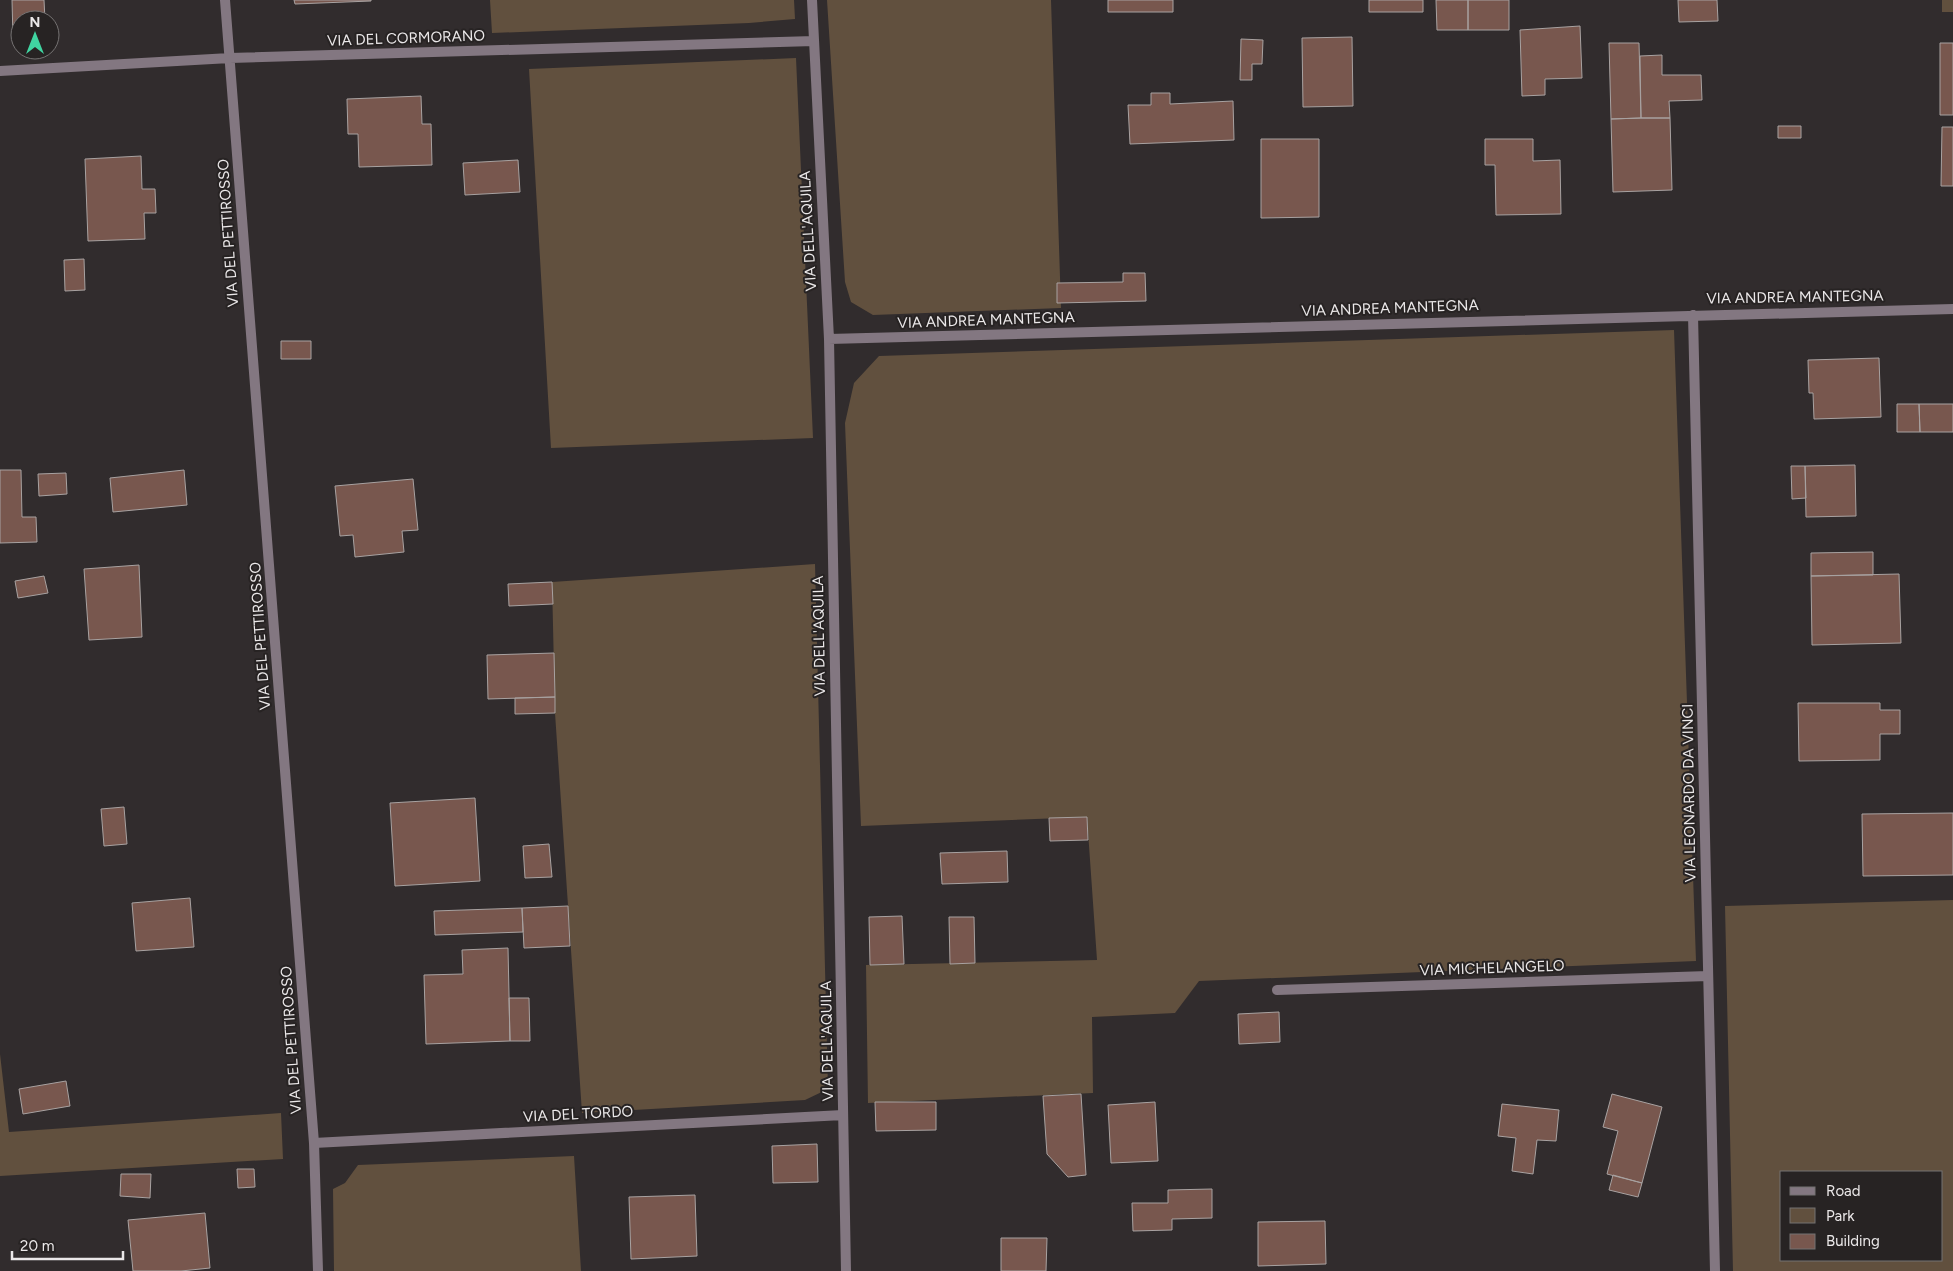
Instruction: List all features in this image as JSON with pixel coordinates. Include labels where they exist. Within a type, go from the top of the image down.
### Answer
[{"type":"street","name":"VIA DEL PETTIROSSO","points":[[225,0],[314,1143],[318,1271]]},
{"type":"street","name":"VIA DELL'AQUILA","points":[[812,0],[829,339],[846,1271]]},
{"type":"street","name":"VIA DEL CORMORANO","points":[[0,71],[230,58],[814,41]]},
{"type":"street","name":"VIA ANDREA MANTEGNA","points":[[829,339],[1953,309]]},
{"type":"street","name":"VIA LEONARDO DA VINCI","points":[[1693,315],[1714,1271]]},
{"type":"street","name":"VIA MICHELANGELO","points":[[1277,990],[1708,976]]},
{"type":"street","name":"VIA DEL TORDO","points":[[314,1143],[843,1115]]},
{"type":"green space","points":[[490,0],[794,0],[795,19],[749,23],[492,33]]},
{"type":"green space","points":[[827,0],[1051,0],[1061,308],[873,315],[851,302],[845,282]]},
{"type":"green space","points":[[1942,0],[1953,0],[1953,12],[1942,12]]},
{"type":"green space","points":[[796,58],[813,438],[551,448],[529,69]]},
{"type":"green space","points":[[1674,330],[1696,961],[1199,981],[1175,1013],[1092,1017],[1093,1093],[868,1103],[866,965],[1097,960],[1087,817],[861,826],[845,423],[854,383],[879,356]]},
{"type":"green space","points":[[815,564],[828,1089],[805,1100],[582,1113],[555,713],[552,582]]},
{"type":"green space","points":[[1953,900],[1953,1271],[1733,1271],[1725,906]]},
{"type":"green space","points":[[0,1054],[9,1132],[281,1113],[283,1159],[0,1176]]},
{"type":"green space","points":[[574,1156],[581,1271],[334,1271],[333,1189],[345,1183],[358,1165]]},
{"type":"building","points":[[12,0],[44,0],[44,10],[12,10]]},
{"type":"building","points":[[294,0],[371,0],[371,1],[295,4]]},
{"type":"building","points":[[1108,0],[1173,0],[1173,12],[1108,12]]},
{"type":"building","points":[[1369,0],[1423,0],[1423,12],[1369,12]]},
{"type":"building","points":[[1436,0],[1468,0],[1468,30],[1437,30]]},
{"type":"building","points":[[1468,0],[1509,0],[1509,30],[1468,30]]},
{"type":"building","points":[[1678,0],[1717,0],[1718,21],[1679,22]]},
{"type":"building","points":[[1580,26],[1582,78],[1545,79],[1545,95],[1522,96],[1520,30]]},
{"type":"building","points":[[1352,37],[1353,106],[1303,107],[1302,38]]},
{"type":"building","points":[[1241,39],[1263,40],[1262,64],[1252,64],[1252,80],[1240,80]]},
{"type":"building","points":[[1609,43],[1639,43],[1641,118],[1611,119]]},
{"type":"building","points":[[1940,43],[1953,43],[1953,115],[1940,115]]},
{"type":"building","points":[[1662,55],[1662,75],[1701,75],[1702,100],[1669,101],[1670,118],[1641,118],[1640,56]]},
{"type":"building","points":[[1151,93],[1170,93],[1170,104],[1233,101],[1234,140],[1130,144],[1128,105],[1151,105]]},
{"type":"building","points":[[421,96],[422,124],[431,124],[432,165],[359,167],[358,134],[348,134],[347,99]]},
{"type":"building","points":[[1670,118],[1672,190],[1613,192],[1611,119]]},
{"type":"building","points":[[1778,126],[1801,126],[1801,138],[1778,138]]},
{"type":"building","points":[[1942,127],[1953,127],[1953,186],[1941,186]]},
{"type":"building","points":[[1261,139],[1319,139],[1319,217],[1261,218]]},
{"type":"building","points":[[1485,139],[1533,139],[1533,161],[1560,160],[1561,214],[1496,215],[1495,165],[1485,165]]},
{"type":"building","points":[[141,156],[142,189],[155,189],[156,213],[144,213],[145,239],[88,241],[85,159]]},
{"type":"building","points":[[518,160],[520,192],[465,195],[463,163]]},
{"type":"building","points":[[84,259],[85,290],[65,291],[64,260]]},
{"type":"building","points":[[1123,273],[1145,273],[1146,301],[1057,303],[1057,283],[1123,282]]},
{"type":"building","points":[[281,341],[311,341],[311,359],[281,359]]},
{"type":"building","points":[[1879,358],[1881,417],[1814,419],[1813,393],[1809,393],[1808,360]]},
{"type":"building","points":[[1897,404],[1919,404],[1920,432],[1897,432]]},
{"type":"building","points":[[1919,404],[1953,404],[1953,432],[1920,432]]},
{"type":"building","points":[[1855,465],[1856,516],[1806,517],[1805,466]]},
{"type":"building","points":[[1791,466],[1805,466],[1806,498],[1792,499]]},
{"type":"building","points":[[0,470],[21,470],[22,517],[36,517],[37,542],[0,543]]},
{"type":"building","points":[[184,470],[187,505],[113,512],[110,478]]},
{"type":"building","points":[[66,473],[67,494],[39,496],[38,474]]},
{"type":"building","points":[[413,479],[418,530],[402,531],[404,552],[355,557],[353,535],[340,536],[335,486]]},
{"type":"building","points":[[1873,552],[1873,575],[1811,576],[1811,553]]},
{"type":"building","points":[[139,565],[142,637],[89,640],[84,569]]},
{"type":"building","points":[[1899,574],[1901,643],[1812,645],[1811,576]]},
{"type":"building","points":[[44,576],[48,593],[18,598],[15,581]]},
{"type":"building","points":[[552,582],[553,604],[509,606],[508,584]]},
{"type":"building","points":[[554,653],[555,697],[488,699],[487,655]]},
{"type":"building","points":[[555,697],[555,713],[515,714],[515,698]]},
{"type":"building","points":[[1798,703],[1880,703],[1880,710],[1900,710],[1900,734],[1880,734],[1880,760],[1799,761]]},
{"type":"building","points":[[475,798],[480,881],[395,886],[390,803]]},
{"type":"building","points":[[124,807],[127,844],[104,846],[101,809]]},
{"type":"building","points":[[1953,813],[1953,875],[1863,876],[1862,814]]},
{"type":"building","points":[[1087,817],[1088,840],[1050,841],[1049,818]]},
{"type":"building","points":[[549,844],[552,877],[525,878],[523,846]]},
{"type":"building","points":[[1007,851],[1008,882],[942,884],[940,853]]},
{"type":"building","points":[[190,898],[194,947],[136,951],[132,903]]},
{"type":"building","points":[[568,906],[570,946],[524,948],[522,908]]},
{"type":"building","points":[[522,908],[523,932],[435,935],[434,911]]},
{"type":"building","points":[[902,916],[904,964],[870,965],[869,917]]},
{"type":"building","points":[[949,917],[974,917],[975,963],[950,964]]},
{"type":"building","points":[[508,948],[510,1041],[426,1044],[424,975],[463,974],[462,950]]},
{"type":"building","points":[[509,998],[529,998],[530,1041],[510,1041]]},
{"type":"building","points":[[1279,1012],[1280,1042],[1239,1044],[1238,1014]]},
{"type":"building","points":[[66,1081],[70,1106],[23,1114],[19,1089]]},
{"type":"building","points":[[1081,1094],[1086,1175],[1068,1177],[1047,1154],[1043,1096]]},
{"type":"building","points":[[1612,1094],[1662,1107],[1642,1183],[1607,1174],[1618,1131],[1603,1127]]},
{"type":"building","points":[[875,1102],[936,1102],[936,1130],[876,1131]]},
{"type":"building","points":[[1155,1102],[1158,1161],[1111,1163],[1108,1105]]},
{"type":"building","points":[[1502,1104],[1559,1110],[1556,1141],[1537,1140],[1533,1174],[1512,1171],[1516,1138],[1498,1136]]},
{"type":"building","points":[[817,1144],[818,1182],[773,1183],[772,1146]]},
{"type":"building","points":[[237,1169],[254,1169],[255,1187],[238,1188]]},
{"type":"building","points":[[121,1174],[151,1174],[150,1198],[120,1196]]},
{"type":"building","points":[[1613,1175],[1642,1183],[1638,1197],[1609,1190]]},
{"type":"building","points":[[1212,1189],[1212,1218],[1172,1219],[1172,1230],[1133,1231],[1132,1203],[1168,1203],[1168,1190]]},
{"type":"building","points":[[695,1195],[697,1256],[631,1259],[629,1197]]},
{"type":"building","points":[[205,1213],[210,1268],[181,1271],[133,1271],[128,1220]]},
{"type":"building","points":[[1325,1221],[1326,1264],[1258,1266],[1258,1222]]},
{"type":"building","points":[[1001,1238],[1047,1238],[1046,1271],[1001,1271]]}]
